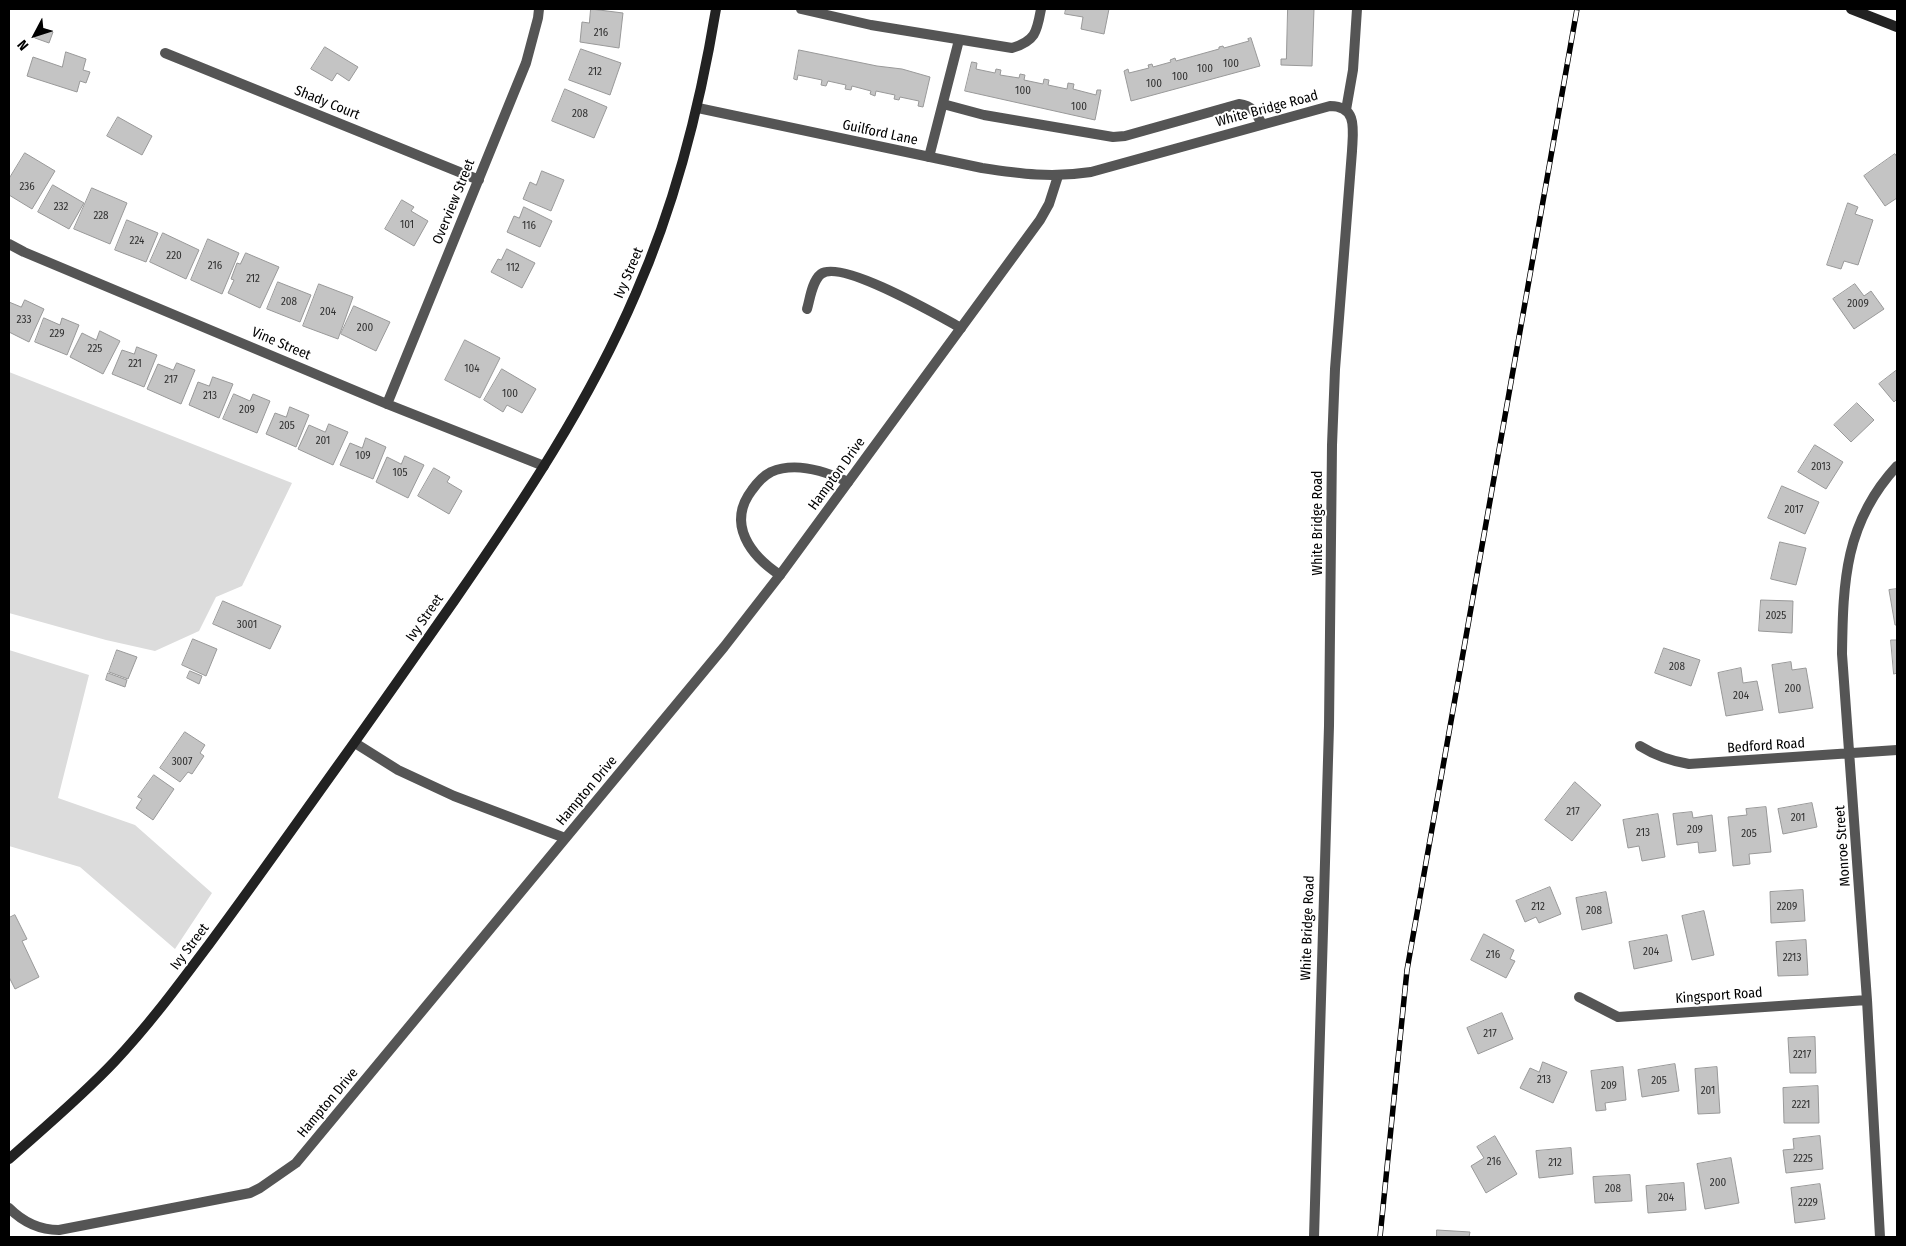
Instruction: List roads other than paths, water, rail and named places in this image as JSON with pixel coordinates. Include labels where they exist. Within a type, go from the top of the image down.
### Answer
[{"type":"main road","name":"Ivy Street","points":[[9,1159],[78,1098],[116,1059],[173,993],[355,742],[514,515],[577,413],[608,355],[636,294],[653,253],[678,182],[698,108],[716,9]]},
{"type":"main road","points":[[1851,9],[1897,27]]},
{"type":"street","name":"Overview Street","points":[[387,404],[526,63],[539,9]]},
{"type":"street","points":[[801,9],[871,25],[1012,48],[1024,45],[1031,39],[1037,29],[1041,9]]},
{"type":"street","points":[[1346,110],[1353,70],[1357,9]]},
{"type":"street","points":[[929,157],[959,40]]},
{"type":"street","name":"Shady Court","points":[[165,53],[478,180]]},
{"type":"street","points":[[943,104],[984,115],[1113,137],[1125,136],[1239,104],[1255,110],[1262,124]]},
{"type":"street","name":"White Bridge Road","points":[[1058,176],[1091,172],[1330,106],[1338,106],[1346,110],[1353,122],[1334,388],[1330,677],[1314,1237]]},
{"type":"street","name":"Guilford Lane","points":[[698,108],[929,157],[1021,174],[1058,176]]},
{"type":"street","name":"Hampton Drive","points":[[9,1208],[35,1226],[47,1230],[59,1230],[250,1193],[296,1163],[724,647],[780,575],[1040,220],[1049,204],[1058,176]]},
{"type":"street","name":"Vine Street","points":[[9,244],[24,252],[387,404],[544,466]]},
{"type":"street","points":[[807,309],[816,278],[829,271],[854,276],[880,286],[961,328]]},
{"type":"street","name":"Monroe Street","points":[[1880,1237],[1842,654],[1842,620],[1847,567],[1853,541],[1866,509],[1876,492],[1897,466]]},
{"type":"street","points":[[780,575],[754,554],[745,540],[742,529],[742,512],[748,496],[758,482],[773,471],[792,468],[811,468],[830,473],[848,482]]},
{"type":"street","points":[[355,742],[398,770],[454,796],[565,838]]},
{"type":"street","name":"Bedford Road","points":[[1640,746],[1669,761],[1689,764],[1897,750]]},
{"type":"street","name":"Kingsport Road","points":[[1579,997],[1618,1017],[1866,1000]]},
{"type":"railway","points":[[1380,1237],[1407,970],[1577,9]]}]
